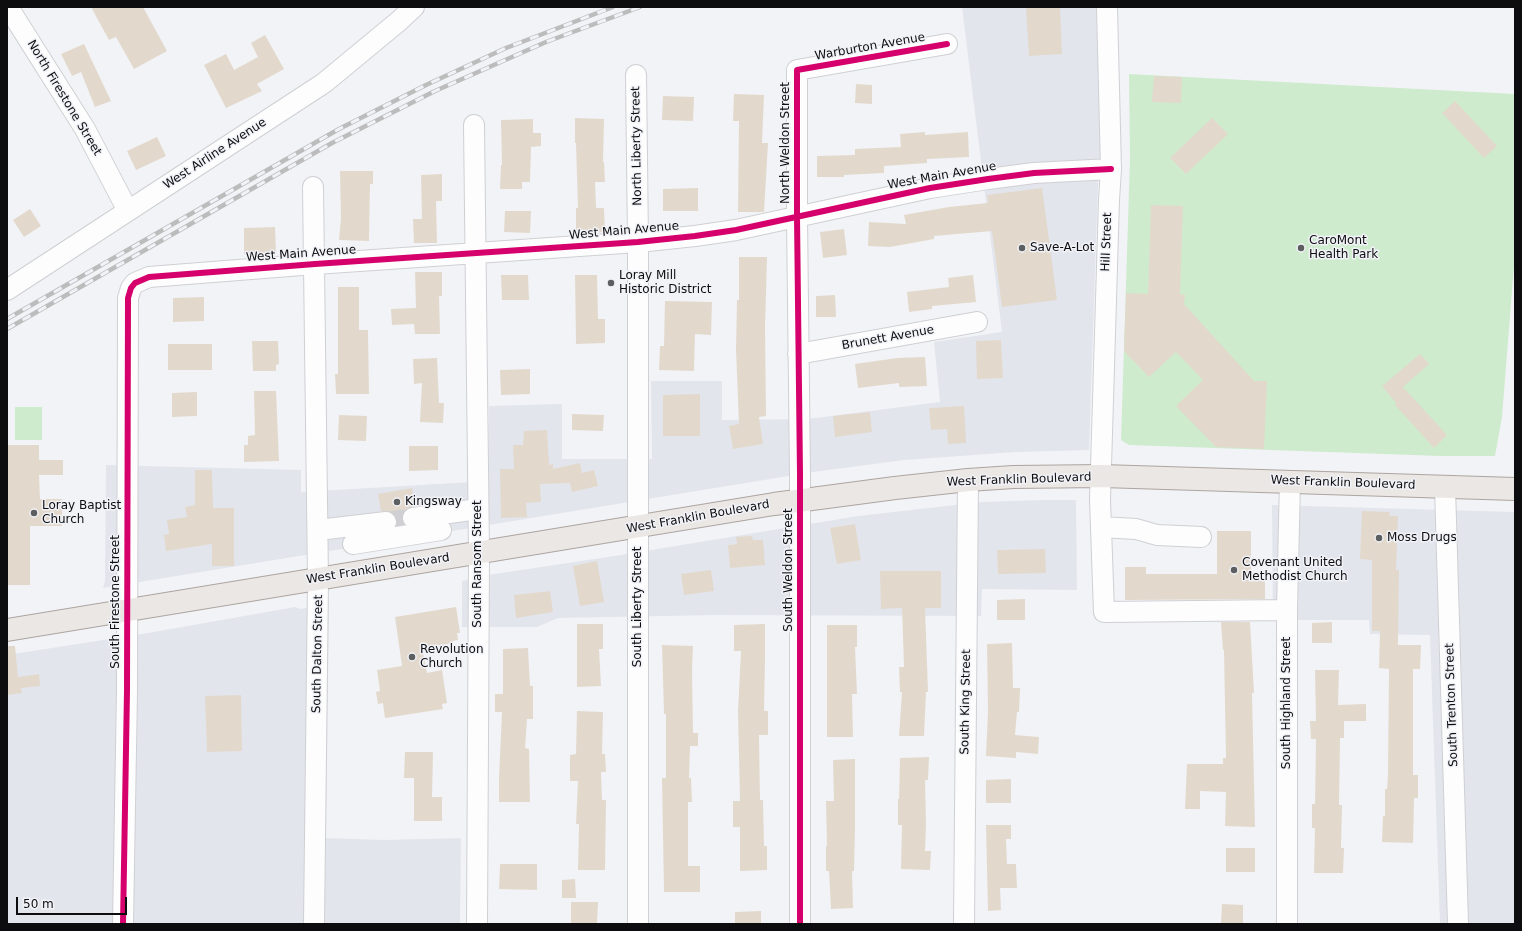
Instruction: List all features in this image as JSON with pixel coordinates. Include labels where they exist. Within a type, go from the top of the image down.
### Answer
[{"type":"main road","name":"West Franklin Boulevard","points":[[7,630],[800,500],[968,480],[1013,477],[1102,476],[1515,489]]},
{"type":"street","name":"North Firestone Street","points":[[8,7],[85,129],[128,211]]},
{"type":"street","name":"West Airline Avenue","points":[[7,290],[324,83],[414,7]]},
{"type":"street","name":"Hill Street","points":[[1107,8],[1111,168],[1106,277],[1102,476],[1100,500],[1104,612],[1287,610]]},
{"type":"street","name":"Warburton Avenue","points":[[797,70],[947,44]]},
{"type":"street","name":"North Weldon Street","points":[[797,70],[797,216]]},
{"type":"street","name":"North Liberty Street","points":[[636,74],[638,242]]},
{"type":"street","name":"South Ransom Street","points":[[474,126],[479,553],[477,924]]},
{"type":"street","name":"West Main Avenue","points":[[135,283],[149,277],[638,242],[695,236],[736,230],[930,188],[988,179],[1111,168]]},
{"type":"street","name":"South Dalton Street","points":[[313,186],[318,530],[314,924]]},
{"type":"street","name":"South Weldon Street","points":[[797,216],[800,500],[800,924]]},
{"type":"street","name":"South Liberty Street","points":[[638,242],[638,924]]},
{"type":"street","name":"South Firestone Street","points":[[123,924],[128,611],[128,298],[130,288],[135,283]]},
{"type":"street","name":"Brunett Avenue","points":[[798,354],[977,322]]},
{"type":"street","name":"South King Street","points":[[964,924],[968,480]]},
{"type":"street","name":"South Highland Street","points":[[1287,924],[1287,610],[1290,481]]},
{"type":"street","name":"South Trenton Street","points":[[1445,487],[1458,924]]},
{"type":"street","points":[[318,530],[353,535],[441,522],[478,509]]},
{"type":"street","points":[[413,518],[441,522]]},
{"type":"street","points":[[353,535],[386,522]]},
{"type":"street","points":[[441,522],[443,559]]},
{"type":"street","points":[[1101,527],[1136,529],[1157,535],[1201,536]]},
{"type":"street","points":[[353,535],[354,573]]},
{"type":"shaded area","points":[[962,7],[1096,7],[1101,153],[1098,184],[1089,450],[1016,452],[904,460],[813,472],[103,588],[105,581],[106,465],[301,470],[301,492],[489,481],[489,406],[562,404],[562,459],[652,459],[651,381],[722,381],[722,420],[808,419],[940,402],[934,342],[1002,332]]},
{"type":"shaded area","points":[[1076,500],[1077,590],[982,589],[981,616],[716,615],[558,618],[537,627],[462,627],[462,581],[488,575],[858,516],[982,502]]},
{"type":"shaded area","points":[[1272,505],[1515,512],[1515,924],[1440,924],[1430,635],[1370,634],[1369,620],[1273,620]]},
{"type":"shaded area","points":[[329,603],[326,838],[384,840],[461,838],[460,924],[7,924],[7,655],[148,633],[295,607],[301,609]]},
{"type":"green space","name":"CaroMont Health Park","points":[[1129,74],[1515,94],[1515,253],[1502,417],[1495,456],[1441,456],[1129,445],[1121,440],[1130,159]]},
{"type":"green space","points":[[15,407],[42,407],[42,440],[15,440]]},
{"type":"building","points":[[91,7],[143,7],[167,51],[134,69],[116,37],[109,40]]},
{"type":"building","points":[[1026,7],[1060,7],[1062,54],[1029,56]]},
{"type":"building","points":[[265,35],[284,69],[257,84],[262,91],[226,108],[204,65],[226,54],[234,70],[258,57],[251,43]]},
{"type":"building","points":[[84,44],[111,101],[95,107],[81,72],[72,76],[61,54]]},
{"type":"building","points":[[1154,76],[1182,77],[1181,103],[1152,102]]},
{"type":"building","points":[[856,84],[872,85],[872,104],[855,103]]},
{"type":"building","points":[[734,94],[764,95],[762,143],[768,143],[764,212],[738,212],[739,121],[733,121]]},
{"type":"building","points":[[663,96],[694,97],[693,121],[662,120]]},
{"type":"building","points":[[1455,101],[1497,146],[1484,158],[1442,113]]},
{"type":"building","points":[[575,118],[604,119],[603,162],[605,182],[595,182],[596,208],[604,208],[605,232],[576,233],[576,208],[578,208]]},
{"type":"building","points":[[1212,118],[1228,134],[1186,174],[1170,158]]},
{"type":"building","points":[[533,119],[533,133],[541,133],[541,146],[531,147],[530,182],[522,182],[522,189],[500,189],[502,165],[501,120]]},
{"type":"building","points":[[925,132],[925,135],[968,132],[969,157],[927,159],[927,163],[884,166],[884,173],[844,175],[844,177],[817,177],[817,156],[855,155],[855,149],[901,147],[900,134]]},
{"type":"building","points":[[157,137],[166,156],[136,170],[127,151]]},
{"type":"building","points":[[340,171],[373,171],[373,184],[370,184],[369,241],[339,240],[341,219]]},
{"type":"building","points":[[442,174],[442,201],[436,201],[437,243],[414,243],[413,219],[422,219],[421,175]]},
{"type":"building","points":[[698,188],[698,211],[663,211],[663,189]]},
{"type":"building","name":"Save-A-Lot","points":[[1042,188],[1057,300],[1002,307],[992,231],[934,236],[934,239],[890,247],[868,246],[869,222],[906,224],[904,215],[949,207],[988,203],[987,195]]},
{"type":"building","points":[[1151,205],[1183,206],[1180,294],[1185,295],[1184,304],[1254,381],[1267,381],[1264,449],[1216,447],[1176,406],[1203,380],[1176,352],[1149,377],[1124,351],[1126,293],[1148,294]]},
{"type":"building","points":[[30,209],[41,226],[24,237],[13,220]]},
{"type":"building","points":[[505,211],[531,211],[530,233],[504,232]]},
{"type":"building","points":[[275,227],[276,254],[244,254],[244,228]]},
{"type":"building","points":[[844,229],[847,255],[823,258],[820,232]]},
{"type":"building","points":[[739,257],[767,257],[765,327],[766,416],[759,417],[763,444],[733,449],[729,426],[739,424],[736,349],[737,300],[739,300]]},
{"type":"building","points":[[415,272],[442,272],[442,296],[439,296],[440,334],[415,334],[414,324],[392,325],[391,309],[416,308]]},
{"type":"building","points":[[501,275],[528,275],[529,300],[502,300]]},
{"type":"building","points":[[575,275],[597,275],[598,319],[605,319],[605,343],[576,344]]},
{"type":"building","points":[[973,275],[976,302],[932,306],[932,309],[909,312],[907,292],[949,287],[948,278]]},
{"type":"building","points":[[338,287],[359,287],[359,330],[368,330],[369,394],[336,394],[335,374],[338,374]]},
{"type":"building","points":[[835,295],[836,317],[816,317],[816,296]]},
{"type":"building","points":[[204,297],[204,321],[173,322],[173,298]]},
{"type":"building","points":[[665,301],[712,302],[711,335],[695,334],[694,371],[659,370],[660,346],[664,346]]},
{"type":"building","points":[[1001,340],[1003,378],[977,379],[976,341]]},
{"type":"building","points":[[252,341],[278,341],[279,364],[276,365],[276,371],[253,371]]},
{"type":"building","points":[[168,344],[212,344],[212,370],[168,370]]},
{"type":"building","points":[[1420,354],[1429,364],[1403,387],[1447,435],[1434,448],[1395,405],[1396,403],[1382,386]]},
{"type":"building","points":[[925,357],[927,386],[899,387],[899,383],[858,388],[855,364],[897,358]]},
{"type":"building","points":[[437,358],[439,403],[444,403],[443,423],[420,422],[422,383],[414,384],[413,359]]},
{"type":"building","points":[[530,369],[530,394],[501,395],[500,370]]},
{"type":"building","points":[[254,391],[276,391],[279,461],[244,462],[244,445],[248,445],[248,436],[255,435]]},
{"type":"building","points":[[197,392],[197,416],[172,417],[172,393]]},
{"type":"building","points":[[700,394],[700,436],[663,436],[663,395]]},
{"type":"building","points":[[964,406],[966,443],[948,444],[947,429],[931,430],[929,408]]},
{"type":"building","points":[[870,412],[872,432],[835,437],[833,416]]},
{"type":"building","points":[[572,414],[604,415],[603,431],[572,430]]},
{"type":"building","points":[[339,415],[367,416],[366,441],[338,440]]},
{"type":"building","points":[[547,430],[549,465],[553,464],[553,469],[580,463],[582,473],[594,470],[598,486],[572,492],[570,483],[540,484],[541,502],[526,503],[527,517],[501,518],[500,469],[514,469],[513,445],[523,445],[524,431]]},
{"type":"building","name":"Loray Baptist Church","points":[[7,445],[39,445],[39,460],[63,460],[63,475],[39,475],[40,499],[62,499],[62,526],[30,526],[30,585],[7,585]]},
{"type":"building","points":[[409,446],[438,446],[438,470],[409,471]]},
{"type":"building","points":[[195,470],[212,470],[213,508],[234,508],[234,566],[212,566],[212,544],[166,551],[164,535],[169,534],[167,520],[187,517],[185,507],[195,505]]},
{"type":"building","name":"Kingsway","points":[[412,488],[415,506],[406,509],[402,514],[404,524],[397,525],[395,515],[390,511],[381,511],[378,494]]},
{"type":"building","points":[[1362,511],[1390,512],[1389,516],[1398,516],[1396,570],[1399,570],[1398,645],[1421,645],[1420,669],[1413,669],[1413,775],[1418,775],[1418,798],[1414,798],[1413,843],[1382,842],[1383,816],[1385,816],[1385,789],[1387,789],[1388,775],[1389,669],[1379,668],[1380,631],[1372,631],[1372,560],[1360,559]]},
{"type":"building","points":[[855,524],[861,560],[837,564],[830,528]]},
{"type":"building","name":"Covenant United Methodist Church","points":[[1217,531],[1251,531],[1251,581],[1265,581],[1265,599],[1125,600],[1125,567],[1146,567],[1146,574],[1217,574]]},
{"type":"building","points":[[752,536],[753,540],[763,540],[765,565],[730,568],[728,545],[737,544],[736,537]]},
{"type":"building","points":[[1045,549],[1046,573],[998,574],[997,550]]},
{"type":"building","points":[[597,561],[604,602],[580,606],[573,566]]},
{"type":"building","points":[[711,570],[714,591],[684,595],[681,574]]},
{"type":"building","points":[[880,571],[941,571],[941,608],[925,608],[928,692],[926,692],[924,736],[899,736],[902,692],[900,692],[899,667],[904,667],[902,608],[881,609]]},
{"type":"building","points":[[550,591],[553,612],[516,618],[514,595]]},
{"type":"building","points":[[1025,599],[1025,620],[997,620],[997,600]]},
{"type":"building","name":"Revolution Church","points":[[456,607],[460,633],[457,633],[458,640],[453,641],[453,643],[422,648],[427,673],[442,670],[447,703],[442,704],[443,709],[385,718],[383,703],[378,704],[376,692],[380,691],[377,670],[402,666],[395,617]]},
{"type":"building","points":[[1221,622],[1250,622],[1254,693],[1252,693],[1255,827],[1225,826],[1226,792],[1200,791],[1200,809],[1185,809],[1187,764],[1223,764],[1223,758],[1226,758],[1224,650]]},
{"type":"building","points":[[1332,622],[1332,643],[1312,643],[1312,623]]},
{"type":"building","points":[[577,624],[603,624],[603,649],[599,649],[601,686],[577,687]]},
{"type":"building","points":[[765,624],[764,711],[768,711],[768,735],[759,735],[760,800],[763,800],[764,846],[767,846],[767,870],[740,871],[740,827],[733,827],[733,801],[740,801],[738,711],[741,651],[734,651],[734,625]]},
{"type":"building","points":[[827,625],[857,625],[857,647],[855,647],[857,694],[852,694],[853,737],[827,737]]},
{"type":"building","points":[[1012,643],[1013,688],[1020,688],[1019,712],[1017,712],[1015,735],[1039,737],[1038,754],[1016,752],[1016,758],[986,756],[988,712],[987,644]]},
{"type":"building","points":[[662,645],[693,646],[693,733],[698,733],[698,746],[690,746],[689,778],[691,778],[692,802],[688,802],[688,866],[700,866],[700,892],[664,892],[662,778],[666,778],[666,714],[664,714]]},
{"type":"building","points":[[7,646],[15,646],[18,677],[39,674],[40,686],[21,688],[22,693],[7,695]]},
{"type":"building","points":[[528,648],[530,686],[533,686],[533,719],[527,719],[525,748],[529,749],[530,802],[499,802],[502,712],[495,712],[495,694],[503,694],[503,649]]},
{"type":"building","points":[[1315,670],[1339,670],[1338,705],[1366,704],[1366,721],[1344,721],[1344,738],[1340,738],[1339,805],[1342,805],[1341,848],[1344,848],[1343,873],[1314,873],[1315,828],[1312,828],[1312,804],[1315,804],[1316,739],[1311,739],[1310,721],[1316,721]]},
{"type":"building","points":[[241,695],[242,751],[207,752],[205,696]]},
{"type":"building","points":[[577,711],[603,712],[602,754],[605,754],[606,772],[601,772],[602,800],[606,800],[605,870],[578,870],[579,824],[576,824],[578,781],[570,781],[570,755],[576,754]]},
{"type":"building","points":[[405,752],[433,752],[432,797],[442,797],[442,821],[414,821],[414,778],[404,778]]},
{"type":"building","points":[[929,757],[928,780],[925,780],[925,851],[931,851],[930,870],[901,869],[902,825],[898,825],[900,758]]},
{"type":"building","points":[[855,759],[854,871],[852,871],[853,908],[831,909],[829,871],[826,871],[826,801],[834,801],[833,760]]},
{"type":"building","points":[[1011,779],[1011,803],[986,803],[986,780]]},
{"type":"building","points":[[986,825],[1011,825],[1011,839],[1006,839],[1007,864],[1016,864],[1017,888],[1000,888],[1001,910],[988,911]]},
{"type":"building","points":[[1226,848],[1255,848],[1255,872],[1226,872]]},
{"type":"building","points":[[500,864],[537,864],[537,890],[499,889]]},
{"type":"building","points":[[575,879],[576,898],[562,898],[562,880]]},
{"type":"building","points":[[571,902],[598,902],[597,924],[571,924]]},
{"type":"building","points":[[1222,904],[1243,905],[1243,924],[1221,924]]},
{"type":"building","points":[[761,911],[761,924],[735,924],[735,912]]},
{"type":"tunnel","points":[[386,522],[413,518]]},
{"type":"railway","points":[[7,319],[339,129],[426,85],[506,48],[613,7]]},
{"type":"railway","points":[[7,329],[332,143],[435,91],[546,42],[640,7]]},
{"type":"cycle path","points":[[800,924],[800,474],[797,70],[947,44]]},
{"type":"cycle path","points":[[123,924],[127,691],[128,298],[131,288],[135,283],[149,277],[638,242],[695,236],[736,230],[930,188],[1034,173],[1111,169]]},
{"type":"place","name":"Save-A-Lot","points":[[1022,248]]},
{"type":"place","name":"CaroMont Health Park","points":[[1301,248]]},
{"type":"place","name":"Loray Mill Historic District","points":[[611,283]]},
{"type":"place","name":"Kingsway","points":[[397,502]]},
{"type":"place","name":"Loray Baptist Church","points":[[34,513]]},
{"type":"place","name":"Moss Drugs","points":[[1379,538]]},
{"type":"place","name":"Covenant United Methodist Church","points":[[1234,570]]},
{"type":"place","name":"Revolution Church","points":[[412,657]]}]
